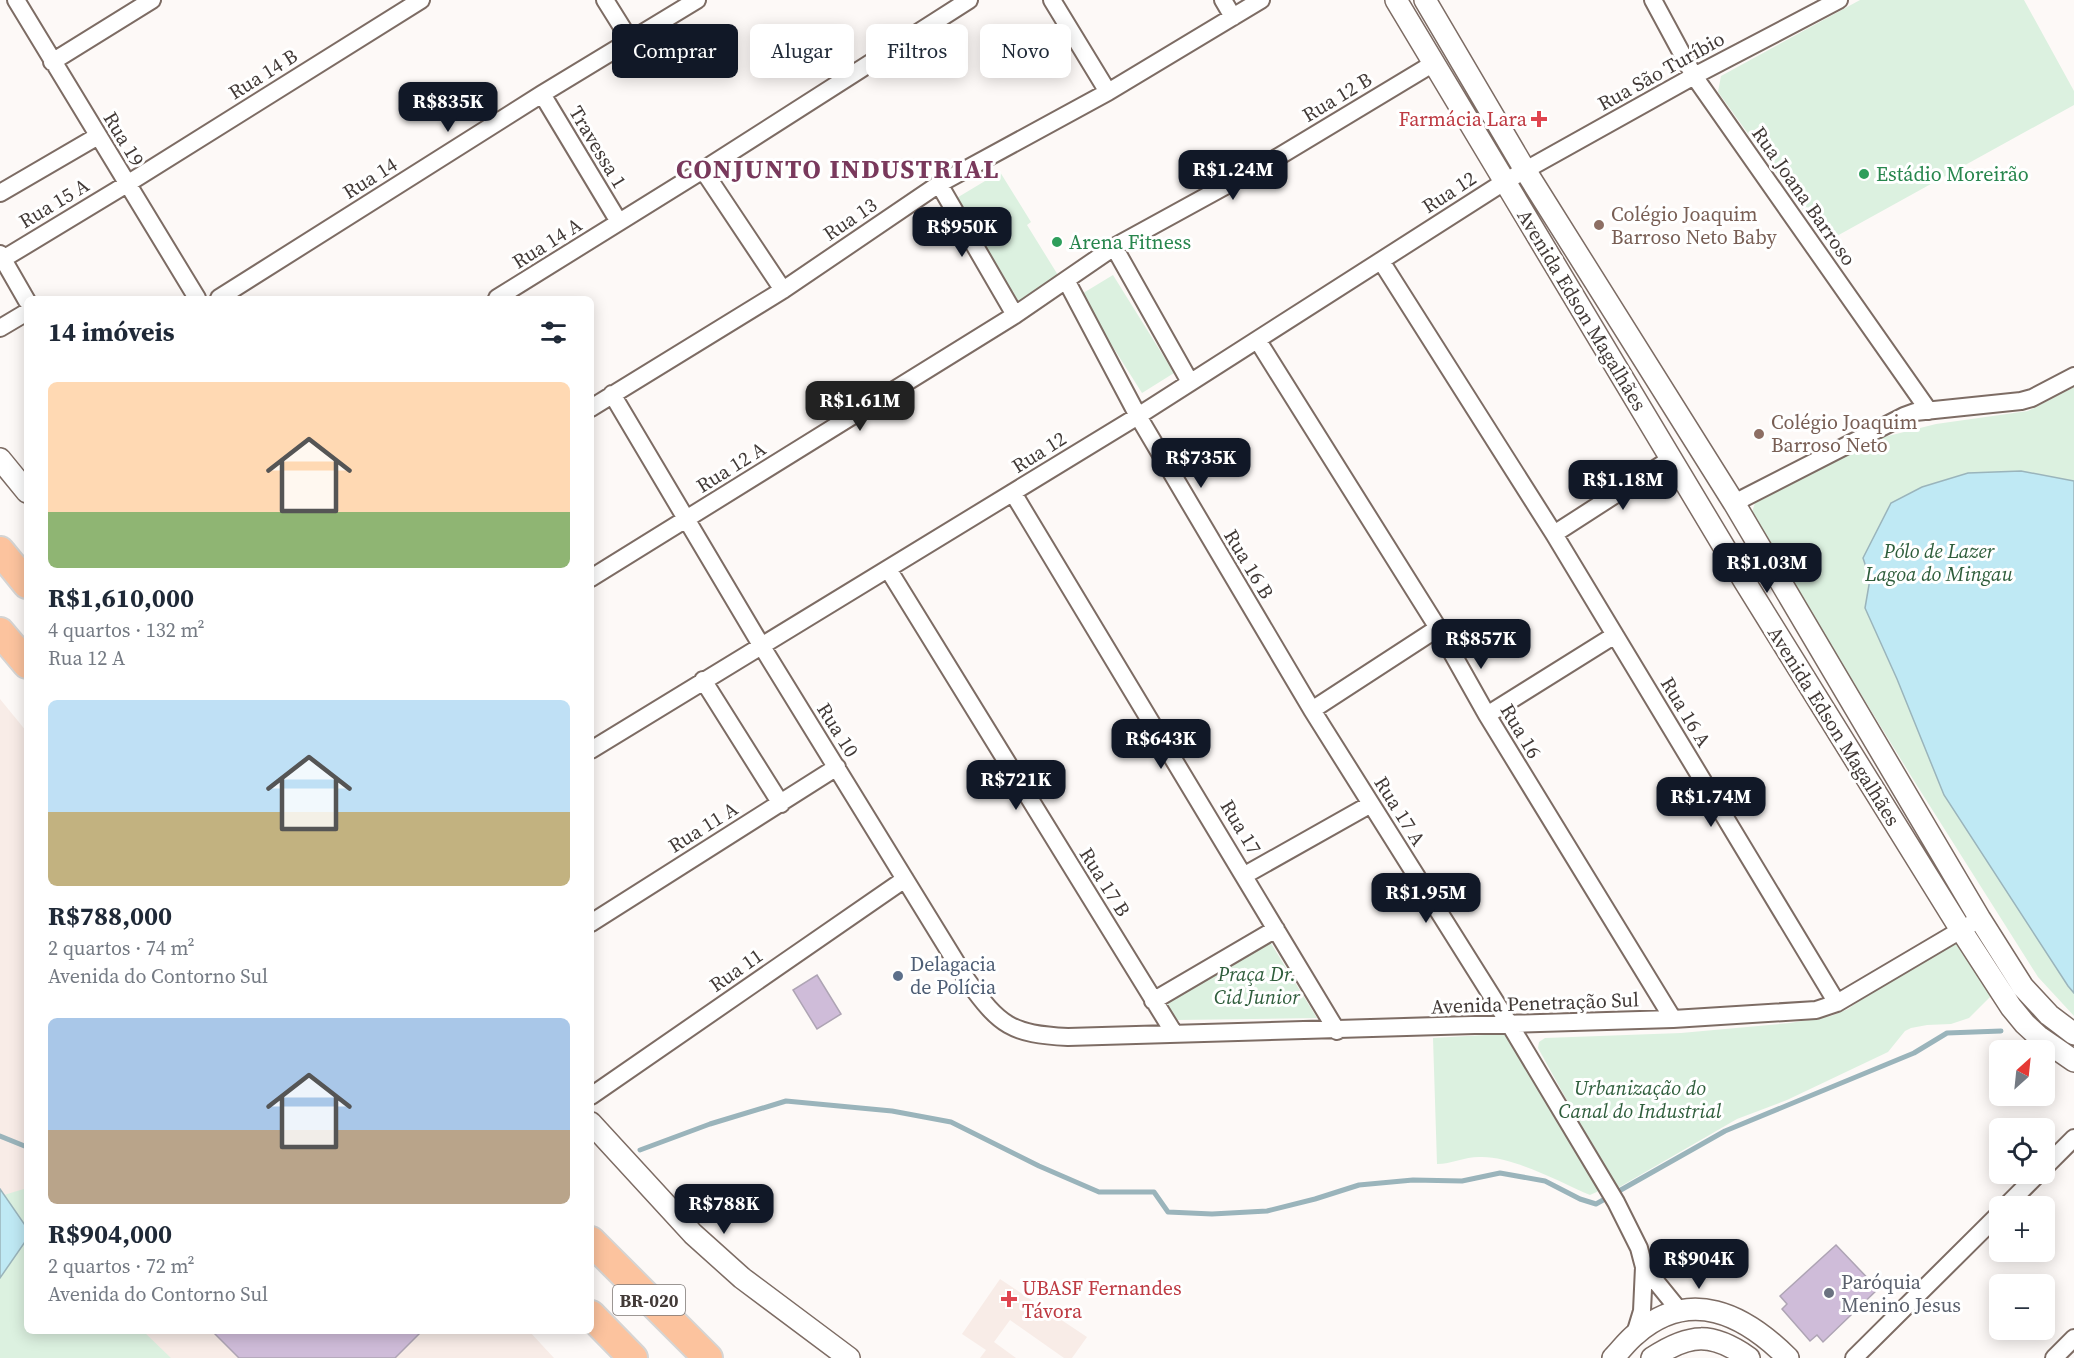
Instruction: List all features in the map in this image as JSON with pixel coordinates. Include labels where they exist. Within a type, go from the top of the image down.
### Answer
[{"type":"highway","points":[[0,551],[24,580]]},
{"type":"highway","points":[[0,632],[24,660]]},
{"type":"highway","name":"BR-020","points":[[594,1244],[708,1358]]},
{"type":"highway","name":"BR-020","points":[[594,1318],[633,1358]]},
{"type":"street","name":"Rua 19","points":[[16,0],[196,296]]},
{"type":"street","points":[[52,62],[152,0]]},
{"type":"street","name":"Rua 14 B","points":[[127,184],[422,0]]},
{"type":"street","points":[[604,0],[620,24]]},
{"type":"street","name":"Rua 14","points":[[657,24],[697,0]]},
{"type":"street","name":"Rua 14 A","points":[[500,296],[969,0]]},
{"type":"street","points":[[1052,0],[1108,92]]},
{"type":"street","points":[[1223,0],[1233,17]]},
{"type":"street","name":"Rua 13","points":[[594,406],[783,290],[939,184],[1108,92],[1261,0]]},
{"type":"street","name":"Avenida Edson Magalhães","points":[[1396,0],[1745,582],[1960,930],[2011,1007],[2025,1024],[2074,1061]]},
{"type":"street","name":"Avenida Edson Magalhães","points":[[1425,0],[1525,170],[1734,503],[1980,919],[2023,987],[2049,1016],[2074,1034]]},
{"type":"street","name":"Rua Joana Barroso","points":[[1653,0],[1694,76],[1929,411]]},
{"type":"street","name":"Rua São Turíbio","points":[[1504,182],[1694,76],[1839,0]]},
{"type":"street","name":"Rua 14","points":[[222,296],[612,51]]},
{"type":"street","points":[[1438,70],[1465,66]]},
{"type":"street","name":"Rua 12 B","points":[[1015,315],[1114,247],[1438,70]]},
{"type":"street","name":"Travessa 1","points":[[542,94],[619,222]]},
{"type":"street","points":[[0,193],[98,136]]},
{"type":"street","points":[[703,170],[783,290]]},
{"type":"street","name":"Rua 12","points":[[594,748],[1138,416],[1504,182]]},
{"type":"street","name":"Rua 15 A","points":[[1,256],[127,184]]},
{"type":"street","points":[[939,184],[1015,315]]},
{"type":"street","points":[[1114,247],[1190,382]]},
{"type":"street","points":[[1,256],[24,296]]},
{"type":"street","points":[[1381,261],[1554,534],[1672,458]]},
{"type":"street","name":"Rua 16 B","points":[[1066,280],[1138,416],[1312,710]]},
{"type":"street","points":[[0,328],[24,314]]},
{"type":"street","name":"Rua 12 A","points":[[594,572],[686,519],[1015,315]]},
{"type":"street","name":"Rua 16","points":[[1258,341],[1438,628],[1487,715],[1673,1020]]},
{"type":"street","points":[[1734,503],[1904,416],[1915,412],[2021,401],[2032,398],[2074,376]]},
{"type":"street","name":"Rua 10","points":[[612,394],[761,645],[967,980],[986,1007],[1013,1028],[1027,1033],[1068,1037]]},
{"type":"street","points":[[0,459],[24,488]]},
{"type":"street","name":"Rua 17","points":[[1013,493],[1337,1031]]},
{"type":"street","name":"Rua 16 A","points":[[1554,534],[1837,1003]]},
{"type":"street","name":"Rua 17 B","points":[[888,569],[1174,1033]]},
{"type":"street","points":[[1745,582],[1774,570]]},
{"type":"street","points":[[1312,710],[1438,628]]},
{"type":"street","points":[[1487,715],[1616,635]]},
{"type":"street","points":[[704,680],[781,804]]},
{"type":"street","name":"Rua 17 A","points":[[1312,710],[1510,1025],[1616,1202],[1639,1248],[1644,1268]]},
{"type":"street","name":"Rua 11 A","points":[[594,921],[837,767]]},
{"type":"street","points":[[1245,875],[1371,804]]},
{"type":"street","name":"Rua 11","points":[[594,1094],[905,879]]},
{"type":"street","name":"Avenida Penetração Sul","points":[[1068,1037],[1673,1020],[1816,1010],[1837,1003],[1980,919]]},
{"type":"street","points":[[1153,1001],[1276,929]]},
{"type":"street","points":[[594,1126],[693,1234],[734,1270],[849,1358]]},
{"type":"street","points":[[2055,1157],[2074,1138]]},
{"type":"street","points":[[2016,1196],[2028,1184]]},
{"type":"street","points":[[1854,1358],[1989,1224]]},
{"type":"street","points":[[1644,1268],[1679,1310]]},
{"type":"street","points":[[1635,1334],[1642,1311],[1644,1268]]},
{"type":"street","points":[[1613,1358],[1635,1334],[1654,1320],[1679,1310],[1702,1309],[1735,1318],[1751,1327],[1788,1358]]},
{"type":"street","points":[[1652,1358],[1685,1341],[1700,1338],[1717,1339],[1749,1358]]},
{"type":"street","points":[[2054,1358],[2074,1338]]},
{"type":"shaded area","points":[[0,699],[24,728],[24,1334],[532,1334],[554,1358],[0,1358]]},
{"type":"shaded area","name":"UBASF Fernandes Távora","points":[[1000,1279],[1087,1337],[1072,1358],[1064,1358],[1010,1320],[994,1342],[1016,1358],[980,1358],[986,1350],[962,1334]]},
{"type":"green space","name":"Estádio Moreirão","points":[[1860,0],[2024,0],[2074,91],[2074,105],[1826,242],[1718,92],[1721,76]]},
{"type":"green space","points":[[1000,172],[1031,222],[1027,225],[1061,280],[1019,305],[955,199]]},
{"type":"green space","points":[[1113,275],[1174,373],[1142,393],[1080,295]]},
{"type":"green space","name":"Pólo de Lazer Lagoa do Mingau","points":[[2074,387],[2074,1016],[2038,977],[1751,515],[1755,503],[1880,438],[1936,424],[2028,411]]},
{"type":"green space","name":"Praça Dr. Cid Junior","points":[[1269,940],[1317,1018],[1176,1020],[1167,1003]]},
{"type":"green space","name":"Urbanização do Canal do Industrial","points":[[1953,944],[1958,944],[1993,994],[1969,1018],[1951,1024],[1911,1028],[1905,1031],[1888,1052],[1787,1100],[1737,1119],[1616,1189],[1538,1048],[1539,1042],[1545,1038],[1681,1033],[1790,1023],[1831,1016],[1848,1009],[1877,988]]},
{"type":"green space","name":"Urbanização do Canal do Industrial","points":[[1502,1034],[1509,1037],[1601,1190],[1590,1195],[1537,1171],[1495,1158],[1476,1157],[1437,1164],[1433,1038]]},
{"type":"green space","points":[[24,1189],[24,1224],[4,1195]]},
{"type":"green space","points":[[24,1243],[24,1334],[146,1334],[171,1358],[0,1358],[0,1278]]},
{"type":"water","name":"Pólo de Lazer Lagoa do Mingau","points":[[2021,471],[2074,481],[2074,993],[1944,795],[1897,679],[1865,608],[1870,579],[1863,558],[1891,503],[1922,487],[1968,473]]},
{"type":"water","points":[[0,1189],[24,1224],[24,1243],[0,1278]]},
{"type":"building","points":[[817,975],[841,1014],[817,1029],[793,990]]},
{"type":"building","name":"Paróquia Menino Jesus","points":[[1836,1245],[1878,1289],[1823,1342],[1817,1335],[1810,1341],[1782,1309],[1787,1304],[1780,1296]]},
{"type":"building","points":[[215,1334],[419,1334],[395,1358],[239,1358]]},
{"type":"waterway","points":[[640,1150],[710,1124],[786,1101],[892,1111],[951,1122],[1039,1166],[1099,1192],[1154,1192],[1168,1212],[1212,1214],[1267,1211],[1359,1185],[1413,1180],[1462,1181],[1500,1173],[1545,1181],[1580,1199],[1596,1204],[1725,1131],[1914,1053],[1947,1033],[2001,1031]]},
{"type":"waterway","points":[[0,1136],[24,1146]]},
{"type":"place","name":"Farmácia Lara","points":[[1539,119]]},
{"type":"place","name":"Estádio Moreirão","points":[[1864,174]]},
{"type":"place","name":"Colégio Joaquim Barroso Neto Baby","points":[[1599,225]]},
{"type":"place","name":"Arena Fitness","points":[[1057,242]]},
{"type":"place","name":"Colégio Joaquim Barroso Neto","points":[[1759,434]]},
{"type":"place","name":"Delagacia de Polícia","points":[[898,976]]},
{"type":"place","name":"Paróquia Menino Jesus","points":[[1829,1293]]},
{"type":"place","name":"UBASF Fernandes Távora","points":[[1009,1299]]},
{"type":"district","name":"CONJUNTO INDUSTRIAL","points":[[838,169]]}]
